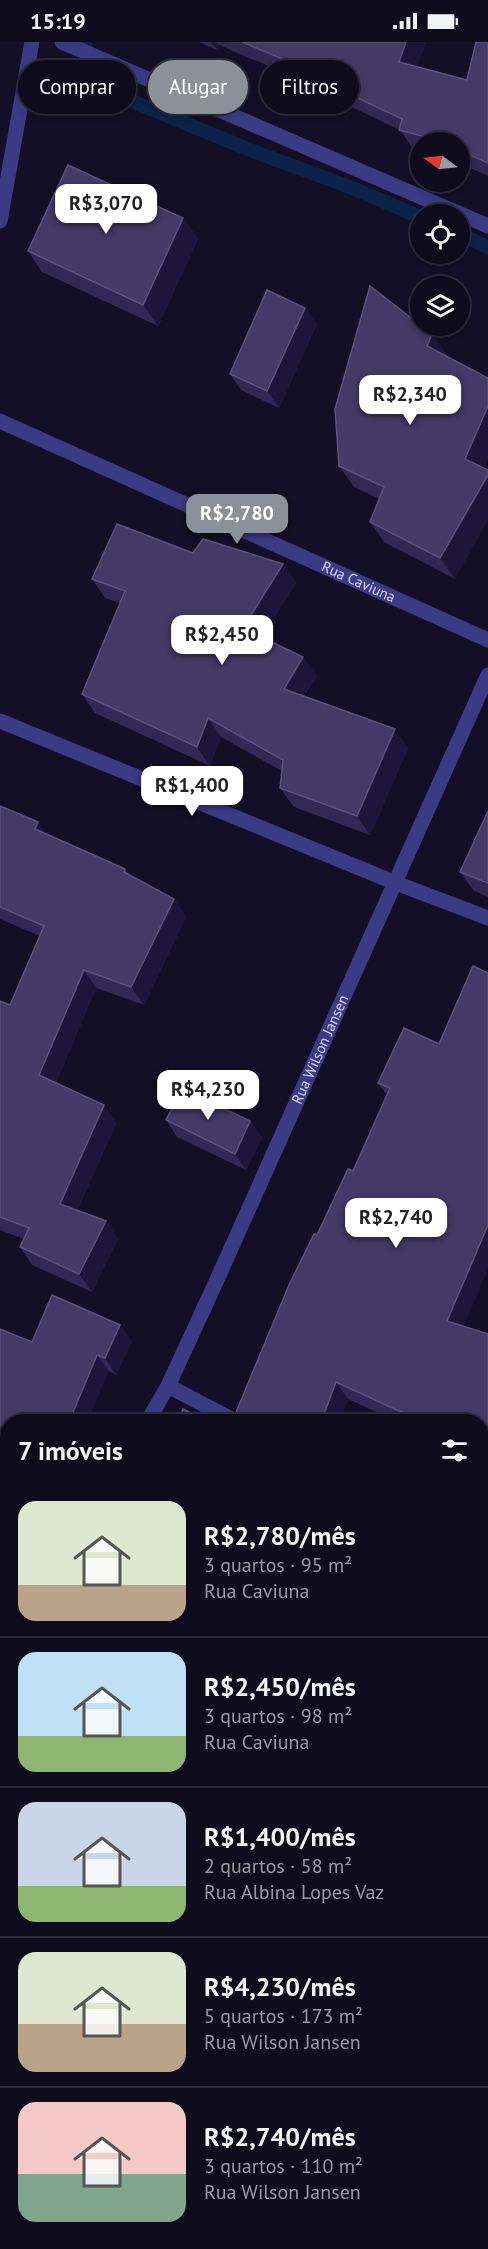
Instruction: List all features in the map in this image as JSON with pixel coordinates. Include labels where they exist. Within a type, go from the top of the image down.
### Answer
[{"type":"street","points":[[0,221],[32,42]]},
{"type":"street","points":[[62,42],[488,226]]},
{"type":"street","name":"Rua Caviuna","points":[[0,421],[488,640]]},
{"type":"street","name":"Rua Wilson Jansen","points":[[152,1414],[168,1386],[488,675]]},
{"type":"street","points":[[0,721],[396,883],[488,918]]},
{"type":"street","points":[[168,1386],[222,1414]]},
{"type":"building","points":[[242,42],[406,42],[399,62],[467,80],[476,42],[488,42],[488,163],[470,155],[470,132],[410,133],[399,130],[402,119],[359,99],[359,60],[285,60]]},
{"type":"building","points":[[68,165],[183,218],[143,305],[28,251]]},
{"type":"building","points":[[370,286],[410,317],[410,336],[431,336],[427,346],[488,378],[488,406],[465,459],[488,470],[488,475],[440,558],[370,522],[384,487],[339,466],[335,409]]},
{"type":"building","points":[[267,290],[305,308],[267,391],[230,374]]},
{"type":"building","points":[[117,524],[193,553],[203,539],[283,564],[243,628],[303,657],[284,689],[395,729],[357,816],[280,788],[283,760],[208,718],[197,747],[82,694],[125,591],[92,579]]},
{"type":"building","points":[[0,806],[38,822],[35,829],[125,869],[124,872],[174,899],[131,987],[84,970],[39,1075],[104,1105],[60,1204],[106,1221],[79,1274],[20,1247],[29,1228],[0,1217],[0,1001],[10,1005],[44,926],[0,907]]},
{"type":"building","points":[[488,811],[488,883],[460,872]]},
{"type":"building","points":[[473,966],[488,973],[488,1225],[447,1321],[488,1334],[488,1414],[406,1414],[336,1382],[324,1414],[235,1414],[289,1285],[314,1234],[317,1235],[348,1169],[353,1171],[390,1088],[378,1083],[404,1028],[439,1044]]},
{"type":"building","points":[[182,1088],[250,1121],[235,1154],[166,1120]]},
{"type":"building","points":[[52,1295],[120,1325],[105,1358],[97,1355],[72,1414],[0,1414],[0,1329],[32,1342]]},
{"type":"building","points":[[183,1409],[193,1414],[181,1414]]},
{"type":"waterway","points":[[84,42],[100,88],[410,213]]},
{"type":"waterway","points":[[470,239],[488,247]]}]
